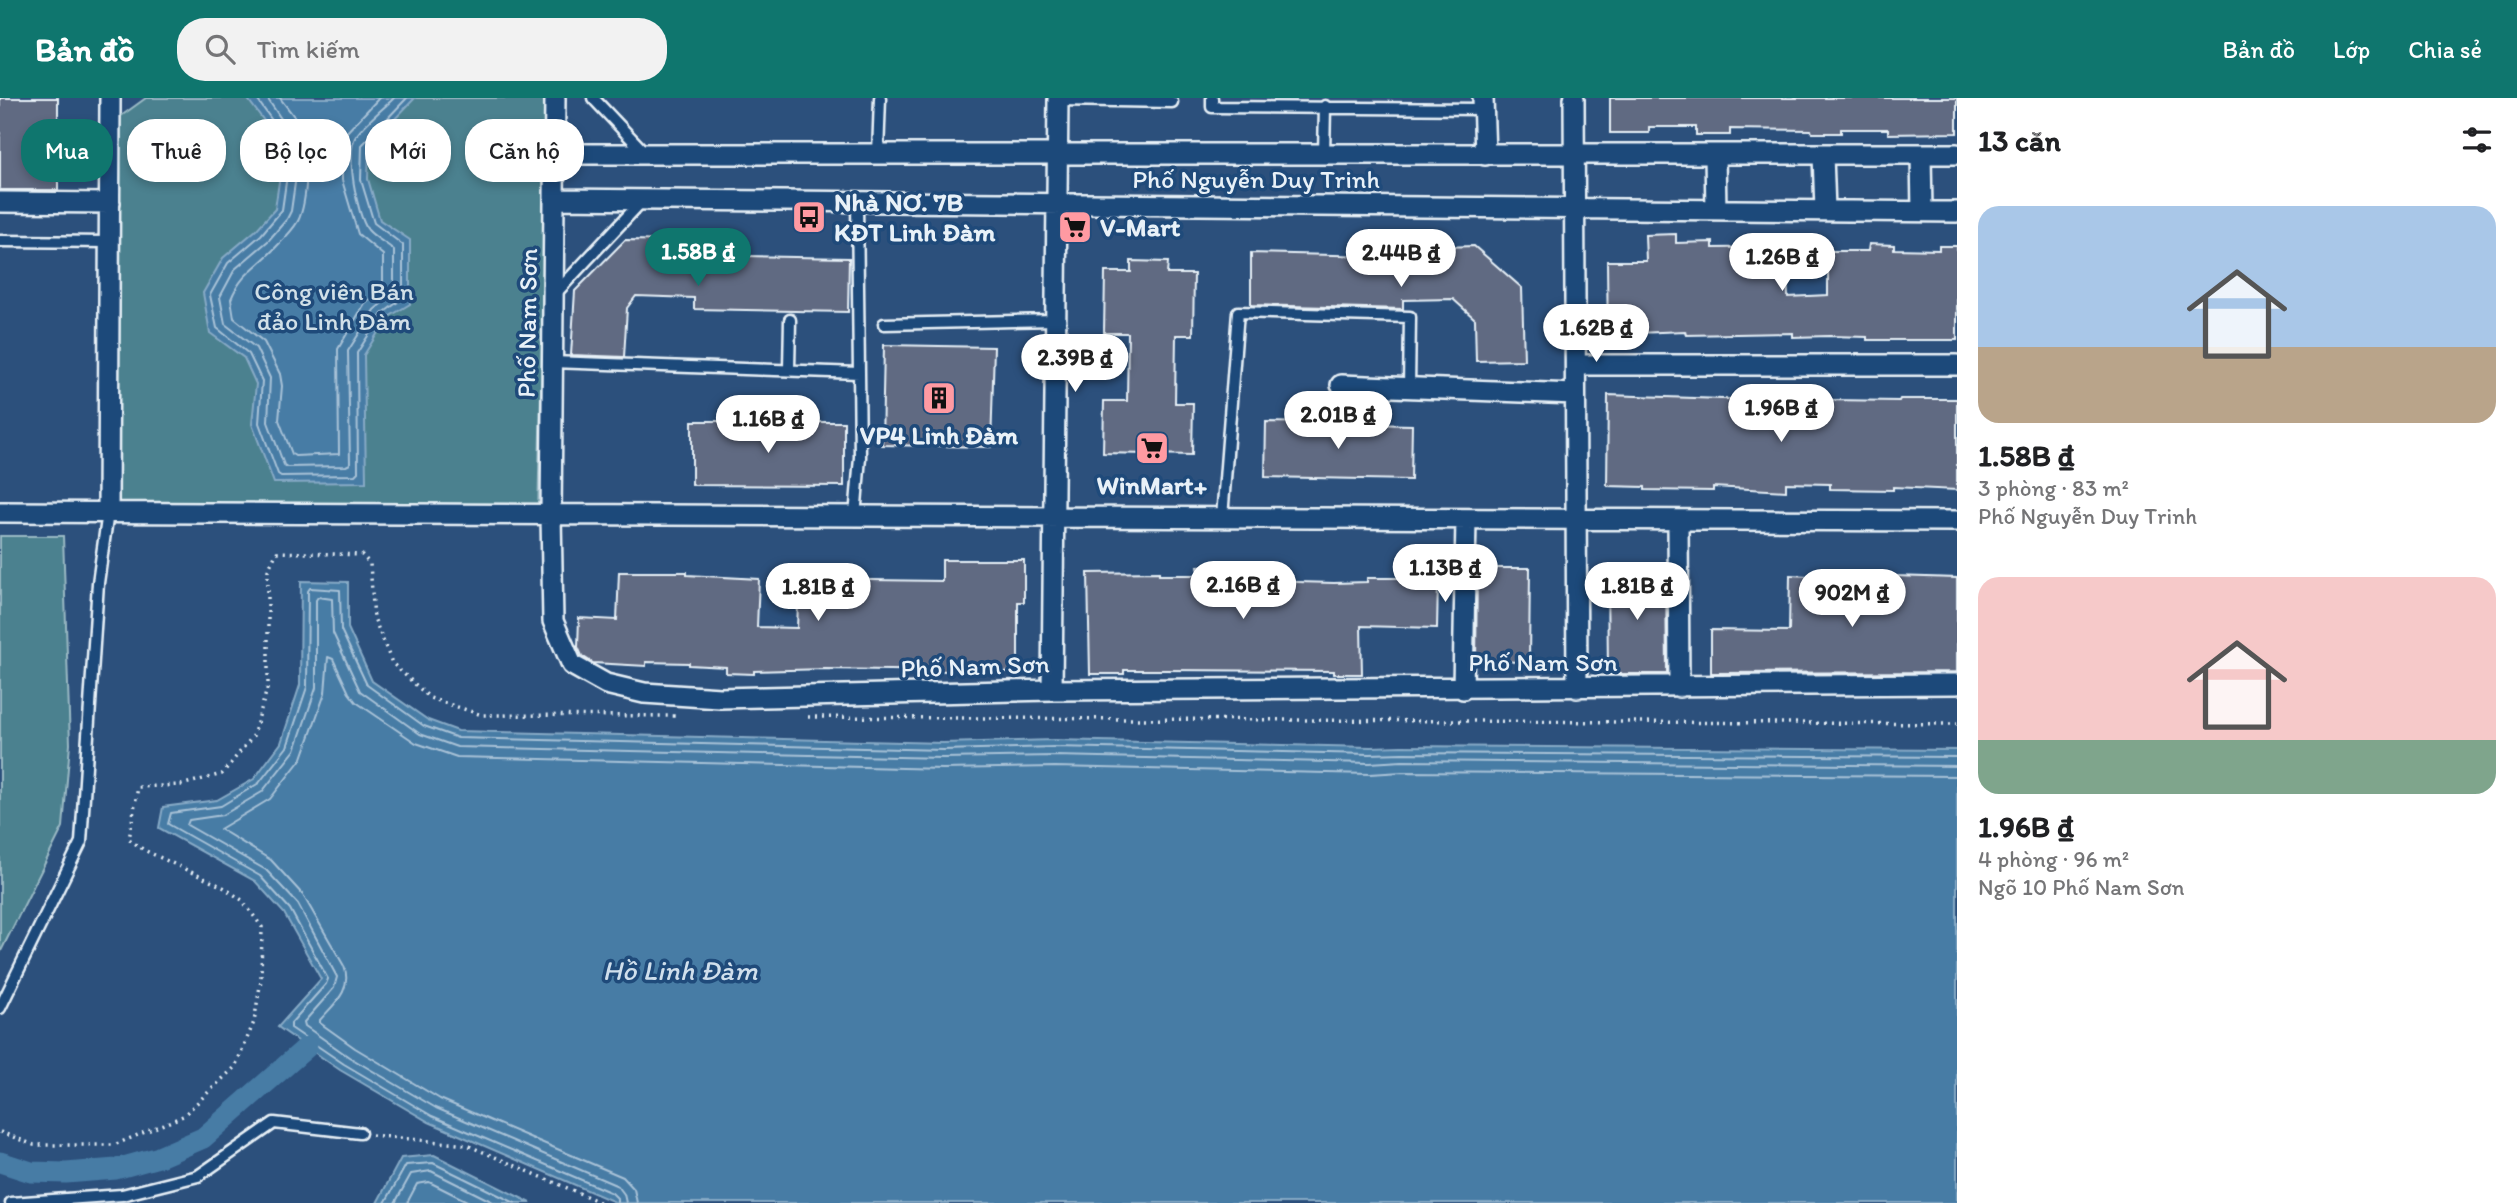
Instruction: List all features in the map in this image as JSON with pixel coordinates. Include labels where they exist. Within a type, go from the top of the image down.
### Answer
[{"type":"street","points":[[108,512],[110,98]]},
{"type":"street","name":"Phố Nam Sơn","points":[[555,98],[555,119]]},
{"type":"street","points":[[1574,98],[1577,688]]},
{"type":"street","points":[[1052,690],[1058,99]]},
{"type":"street","points":[[1483,103],[1485,155]]},
{"type":"street","name":"Phố Nguyễn Duy Trinh","points":[[584,154],[1957,155]]},
{"type":"street","points":[[1823,155],[1825,210]]},
{"type":"street","points":[[1921,155],[1922,211]]},
{"type":"street","points":[[1715,156],[1716,209]]},
{"type":"street","name":"Phố Nam Sơn","points":[[554,182],[551,516],[553,621],[572,664],[606,684],[644,693],[720,698],[1052,690],[1957,684]]},
{"type":"street","name":"Phố Nguyễn Duy Trinh","points":[[554,200],[1957,212]]},
{"type":"street","points":[[0,202],[110,203]]},
{"type":"street","points":[[1576,365],[1957,365]]},
{"type":"street","points":[[1341,385],[1575,394]]},
{"type":"street","points":[[0,512],[1957,521]]},
{"type":"street","points":[[1464,689],[1466,519]]},
{"type":"street","points":[[1678,520],[1679,687]]},
{"type":"lane","points":[[593,98],[646,155]]},
{"type":"lane","points":[[878,155],[880,98]]},
{"type":"lane","points":[[1213,98],[1212,107],[1483,103]]},
{"type":"lane","points":[[1058,99],[1172,102]]},
{"type":"lane","points":[[1324,155],[1325,106]]},
{"type":"lane","points":[[553,295],[642,200]]},
{"type":"lane","points":[[855,517],[860,457],[857,202]]},
{"type":"lane","points":[[0,241],[110,242]]},
{"type":"lane","points":[[1222,519],[1238,312],[1410,317],[1409,388]]},
{"type":"lane","points":[[789,369],[790,320]]},
{"type":"lane","points":[[884,324],[1055,320]]},
{"type":"lane","points":[[552,362],[859,373]]},
{"type":"lane","points":[[0,1008],[81,842],[98,583],[108,512]]},
{"type":"lane","points":[[11,1203],[122,1195],[198,1176],[274,1123],[360,1133]]},
{"type":"path","points":[[0,1132],[34,1145],[114,1145],[183,1116],[235,1067],[254,1022],[261,980],[262,927],[242,900],[223,887],[144,850],[129,839],[138,787],[181,785],[222,774],[253,736],[268,687],[268,569],[277,552],[362,555]]},
{"type":"path","points":[[360,1133],[467,1145],[602,1203]]},
{"type":"green space","name":"Công viên Bán đảo Linh Đàm","points":[[146,98],[548,98],[547,119],[465,119],[465,182],[546,182],[538,516],[108,512],[110,182],[113,182],[113,122]]},
{"type":"green space","points":[[0,536],[63,536],[70,744],[63,827],[0,953]]},
{"type":"water","points":[[247,98],[415,98],[395,119],[365,119],[365,182],[369,182],[380,220],[410,240],[410,304],[387,318],[364,355],[366,482],[274,483],[252,424],[256,384],[244,358],[210,333],[203,293],[223,258],[256,230],[275,209],[279,182],[351,182],[351,119],[263,119]]},
{"type":"water","name":"Hồ Linh Đàm","points":[[301,581],[348,582],[348,628],[372,681],[428,720],[458,731],[943,743],[1054,740],[1371,747],[1957,750],[1957,1203],[617,1203],[429,1122],[340,1070],[278,1027],[321,979],[284,913],[255,881],[159,828],[163,807],[217,800],[254,779],[281,743],[300,685]]},
{"type":"water","points":[[434,1155],[531,1203],[377,1203],[401,1158]]},
{"type":"building","points":[[0,98],[58,98],[58,119],[21,119],[21,182],[58,182],[58,190],[0,190]]},
{"type":"building","points":[[1610,98],[1957,98],[1957,133],[1888,134],[1888,129],[1841,129],[1841,133],[1812,133],[1811,130],[1730,129],[1730,135],[1696,135],[1696,127],[1649,127],[1649,133],[1610,133]]},
{"type":"building","points":[[1676,234],[1676,243],[1713,242],[1713,248],[1786,247],[1788,297],[1828,295],[1828,251],[1868,251],[1869,244],[1894,245],[1894,249],[1939,250],[1939,246],[1957,246],[1957,340],[1793,337],[1793,333],[1686,335],[1685,331],[1637,333],[1637,346],[1608,346],[1607,261],[1646,261],[1645,235]]},
{"type":"building","points":[[625,240],[687,241],[687,255],[849,258],[848,312],[694,309],[694,298],[636,296],[627,308],[624,357],[571,355],[575,291]]},
{"type":"building","points":[[1474,246],[1522,288],[1524,360],[1476,361],[1475,319],[1453,299],[1403,300],[1403,309],[1251,305],[1251,253],[1414,257],[1414,248]]},
{"type":"building","points":[[1131,261],[1168,262],[1167,274],[1194,274],[1193,335],[1176,335],[1175,403],[1193,403],[1192,455],[1103,453],[1104,401],[1127,401],[1128,333],[1104,333],[1105,272],[1131,272]]},
{"type":"building","name":"VP4 Linh Đàm","points":[[884,345],[994,347],[991,447],[882,445]]},
{"type":"building","points":[[1608,395],[1751,400],[1751,407],[1831,407],[1831,400],[1957,399],[1957,490],[1893,487],[1893,490],[1830,489],[1830,484],[1786,483],[1786,491],[1713,487],[1713,491],[1645,490],[1645,487],[1607,486]]},
{"type":"building","points":[[692,421],[748,421],[748,430],[791,430],[791,422],[844,422],[844,486],[692,485]]},
{"type":"building","points":[[1266,422],[1412,425],[1411,480],[1265,477]]},
{"type":"building","points":[[942,560],[1024,560],[1024,602],[1018,602],[1018,672],[825,669],[754,671],[754,674],[726,673],[726,667],[689,663],[646,662],[646,666],[593,663],[582,656],[578,647],[579,618],[617,620],[619,572],[687,572],[687,575],[759,579],[757,627],[797,628],[799,579],[942,581]]},
{"type":"building","points":[[1229,565],[1229,577],[1261,576],[1261,581],[1334,583],[1367,582],[1367,578],[1400,578],[1400,581],[1438,582],[1437,628],[1361,626],[1362,674],[1334,674],[1334,671],[1124,670],[1124,674],[1090,674],[1088,573],[1159,572],[1159,575],[1199,575],[1198,566]]},
{"type":"building","points":[[1477,568],[1530,568],[1529,662],[1476,661]]},
{"type":"building","points":[[1607,571],[1666,571],[1667,674],[1608,674]]},
{"type":"building","points":[[1830,574],[1957,578],[1957,672],[1711,673],[1711,630],[1789,631],[1790,575],[1829,577]]},
{"type":"waterway","points":[[0,1162],[31,1172],[66,1173],[116,1169],[159,1157],[203,1138],[307,1047]]},
{"type":"place","name":"Nhà NƠ. 7B KĐT Linh Đàm","points":[[809,217]]},
{"type":"place","name":"V-Mart","points":[[1075,227]]},
{"type":"place","name":"VP4 Linh Đàm","points":[[939,398]]},
{"type":"place","name":"WinMart+","points":[[1152,448]]}]
